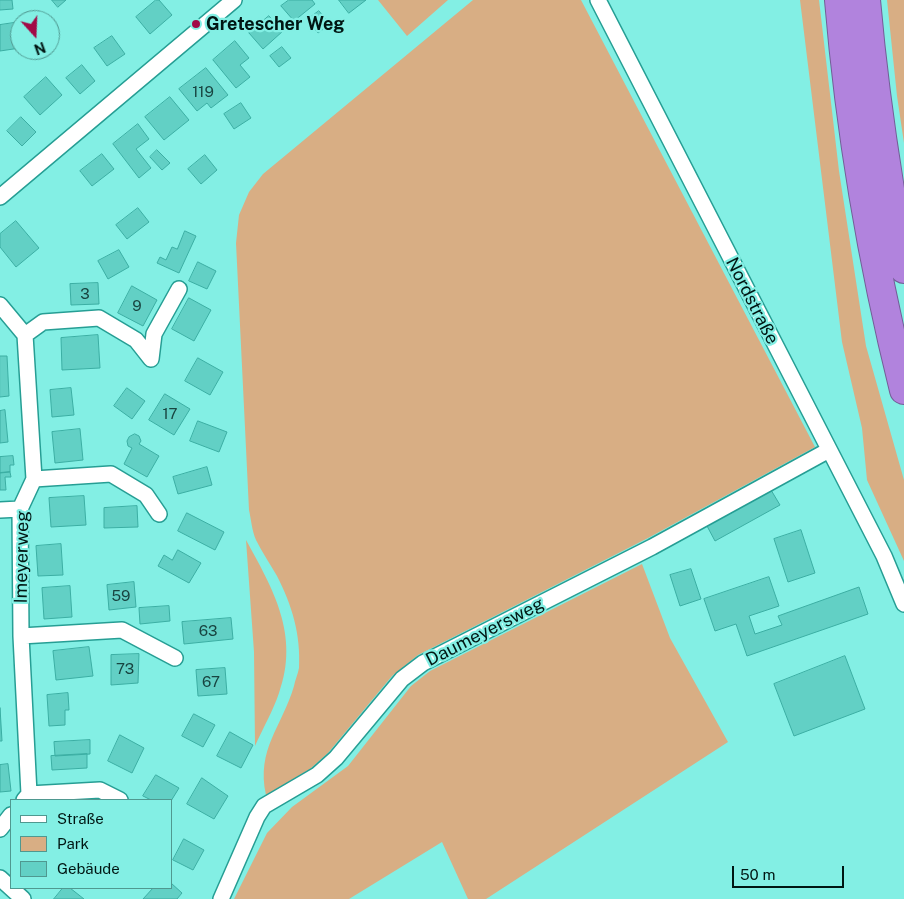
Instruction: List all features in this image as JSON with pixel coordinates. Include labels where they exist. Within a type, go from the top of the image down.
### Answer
[{"type":"highway","points":[[838,0],[843,55],[861,183],[886,321],[904,390]]},
{"type":"highway","points":[[866,0],[887,177],[904,269]]},
{"type":"street","points":[[0,197],[234,0]]},
{"type":"street","name":"Nordstraße","points":[[598,0],[884,556],[904,604]]},
{"type":"street","points":[[0,305],[25,335],[43,322],[99,318],[136,340],[151,359],[154,334],[179,290]]},
{"type":"street","name":"Imeyerweg","points":[[25,335],[34,479],[20,509],[21,636],[27,797],[100,790],[118,799]]},
{"type":"street","name":"Daumeyersweg","points":[[221,899],[257,816],[264,806],[317,774],[336,758],[402,679],[422,663],[652,547],[829,450]]},
{"type":"street","points":[[34,479],[110,474],[146,495],[159,514]]},
{"type":"street","points":[[0,510],[20,509]]},
{"type":"street","points":[[21,636],[122,630],[175,658]]},
{"type":"street","points":[[0,829],[10,816]]},
{"type":"street","points":[[0,878],[10,887]]},
{"type":"street","points":[[12,889],[23,899]]},
{"type":"green space","points":[[378,0],[448,0],[407,36]]},
{"type":"green space","points":[[473,0],[581,0],[815,447],[648,538],[418,655],[392,676],[328,753],[310,769],[266,795],[264,764],[267,751],[294,686],[299,668],[299,644],[287,598],[277,576],[256,540],[249,510],[236,243],[239,215],[249,192],[263,174]]},
{"type":"green space","points":[[800,0],[819,0],[839,171],[866,346],[904,480],[904,561],[867,480],[862,428],[842,342]]},
{"type":"green space","points":[[887,0],[904,0],[904,143],[897,96]]},
{"type":"green space","points":[[246,540],[274,595],[285,632],[286,652],[285,672],[279,693],[255,746],[254,652]]},
{"type":"green space","points":[[642,564],[670,638],[728,742],[486,899],[468,899],[442,842],[349,899],[234,899],[267,833],[292,807],[348,766],[411,686],[430,671]]},
{"type":"building","points":[[0,0],[12,0],[13,9],[0,10]]},
{"type":"building","points":[[52,0],[66,0],[58,7]]},
{"type":"building","points":[[156,0],[159,0],[172,15],[150,34],[136,17]]},
{"type":"building","points":[[289,0],[312,0],[315,4],[294,21],[281,6]]},
{"type":"building","points":[[339,0],[366,0],[349,13]]},
{"type":"building","points":[[319,11],[330,24],[318,33],[307,20]]},
{"type":"building","points":[[269,16],[283,31],[263,49],[249,33]]},
{"type":"building","points":[[10,24],[10,50],[0,51],[0,25]]},
{"type":"building","points":[[112,36],[125,54],[107,66],[94,48]]},
{"type":"building","points":[[235,41],[249,58],[240,65],[250,77],[236,88],[213,60]]},
{"type":"building","points":[[282,47],[291,58],[279,67],[270,56]]},
{"type":"building","points":[[82,65],[95,81],[80,94],[66,78]]},
{"type":"building","points":[[206,68],[228,95],[211,108],[207,103],[197,111],[179,89]]},
{"type":"building","points":[[46,77],[62,95],[40,115],[24,97]]},
{"type":"building","points":[[170,97],[189,120],[164,140],[145,117]]},
{"type":"building","points":[[241,103],[251,118],[234,129],[224,114]]},
{"type":"building","points":[[21,117],[36,132],[22,146],[7,131]]},
{"type":"building","points":[[138,124],[149,139],[136,149],[151,168],[139,178],[113,144]]},
{"type":"building","points":[[157,150],[170,163],[162,170],[150,157]]},
{"type":"building","points":[[102,154],[114,169],[92,186],[80,171]]},
{"type":"building","points":[[205,155],[217,170],[201,184],[188,169]]},
{"type":"building","points":[[138,208],[149,222],[127,239],[116,225]]},
{"type":"building","points":[[16,221],[39,248],[16,267],[0,247],[0,234]]},
{"type":"building","points":[[185,231],[196,236],[179,273],[157,263],[160,257],[166,260],[172,247],[177,249]]},
{"type":"building","points":[[119,250],[129,267],[108,279],[98,261]]},
{"type":"building","points":[[198,262],[216,271],[207,289],[189,281]]},
{"type":"building","points":[[98,283],[99,304],[71,305],[70,284]]},
{"type":"building","points":[[132,286],[157,300],[143,326],[118,313]]},
{"type":"building","points":[[189,298],[211,310],[194,341],[172,329]]},
{"type":"building","points":[[98,335],[100,368],[62,370],[61,338]]},
{"type":"building","points":[[0,356],[7,356],[9,396],[0,397]]},
{"type":"building","points":[[198,358],[223,372],[210,395],[185,381]]},
{"type":"building","points":[[71,388],[74,415],[52,417],[50,390]]},
{"type":"building","points":[[127,388],[145,401],[132,419],[114,406]]},
{"type":"building","points":[[165,394],[190,409],[174,435],[149,420]]},
{"type":"building","points":[[5,410],[8,442],[0,443],[0,411]]},
{"type":"building","points":[[198,421],[227,432],[219,452],[190,441]]},
{"type":"building","points":[[80,429],[83,460],[55,463],[52,432]]},
{"type":"building","points":[[135,434],[139,436],[141,441],[139,444],[159,456],[147,477],[124,464],[132,448],[128,446],[127,441],[129,437]]},
{"type":"building","points":[[13,456],[14,465],[10,465],[10,472],[0,473],[0,457]]},
{"type":"building","points":[[207,467],[212,485],[178,494],[173,477]]},
{"type":"building","points":[[10,472],[11,477],[5,477],[6,490],[0,490],[0,473]]},
{"type":"building","points":[[771,490],[780,505],[715,541],[707,526]]},
{"type":"building","points":[[84,496],[86,525],[51,527],[49,498]]},
{"type":"building","points":[[137,506],[138,527],[104,528],[104,508]]},
{"type":"building","points":[[187,513],[224,532],[215,550],[178,531]]},
{"type":"building","points":[[801,530],[815,573],[788,582],[774,539]]},
{"type":"building","points":[[61,544],[63,575],[38,576],[36,546]]},
{"type":"building","points":[[178,550],[201,563],[189,583],[158,566],[164,555],[172,560]]},
{"type":"building","points":[[691,569],[701,599],[680,606],[670,575]]},
{"type":"building","points":[[769,577],[779,606],[749,616],[755,634],[782,625],[778,616],[859,587],[868,614],[747,656],[736,624],[715,631],[704,599]]},
{"type":"building","points":[[134,582],[136,607],[109,610],[107,585]]},
{"type":"building","points":[[70,586],[72,617],[44,619],[42,588]]},
{"type":"building","points":[[169,606],[170,621],[140,624],[139,608]]},
{"type":"building","points":[[231,618],[233,639],[184,644],[182,622]]},
{"type":"building","points":[[89,647],[93,676],[56,680],[53,651]]},
{"type":"building","points":[[139,654],[138,683],[111,685],[111,655]]},
{"type":"building","points":[[845,656],[865,709],[794,736],[774,684]]},
{"type":"building","points":[[225,668],[227,694],[198,696],[196,670]]},
{"type":"building","points":[[68,693],[69,710],[65,710],[65,725],[49,726],[47,695]]},
{"type":"building","points":[[0,708],[2,741],[0,741]]},
{"type":"building","points":[[194,714],[215,725],[203,747],[182,736]]},
{"type":"building","points":[[230,732],[253,745],[241,768],[217,756]]},
{"type":"building","points":[[120,735],[144,748],[132,773],[108,761]]},
{"type":"building","points":[[90,740],[90,754],[55,756],[54,742]]},
{"type":"building","points":[[87,754],[87,768],[52,770],[51,756]]},
{"type":"building","points":[[8,764],[11,791],[0,792],[0,765]]},
{"type":"building","points":[[156,775],[179,788],[172,799],[149,799],[143,796]]},
{"type":"building","points":[[202,778],[228,796],[214,819],[187,804]]},
{"type":"building","points":[[184,839],[204,850],[193,870],[173,860]]},
{"type":"building","points":[[172,884],[182,893],[177,899],[143,899],[152,889],[172,889]]},
{"type":"building","points":[[62,889],[71,889],[84,899],[54,899]]},
{"type":"place","name":"Gretescher Weg","points":[[196,24]]}]
